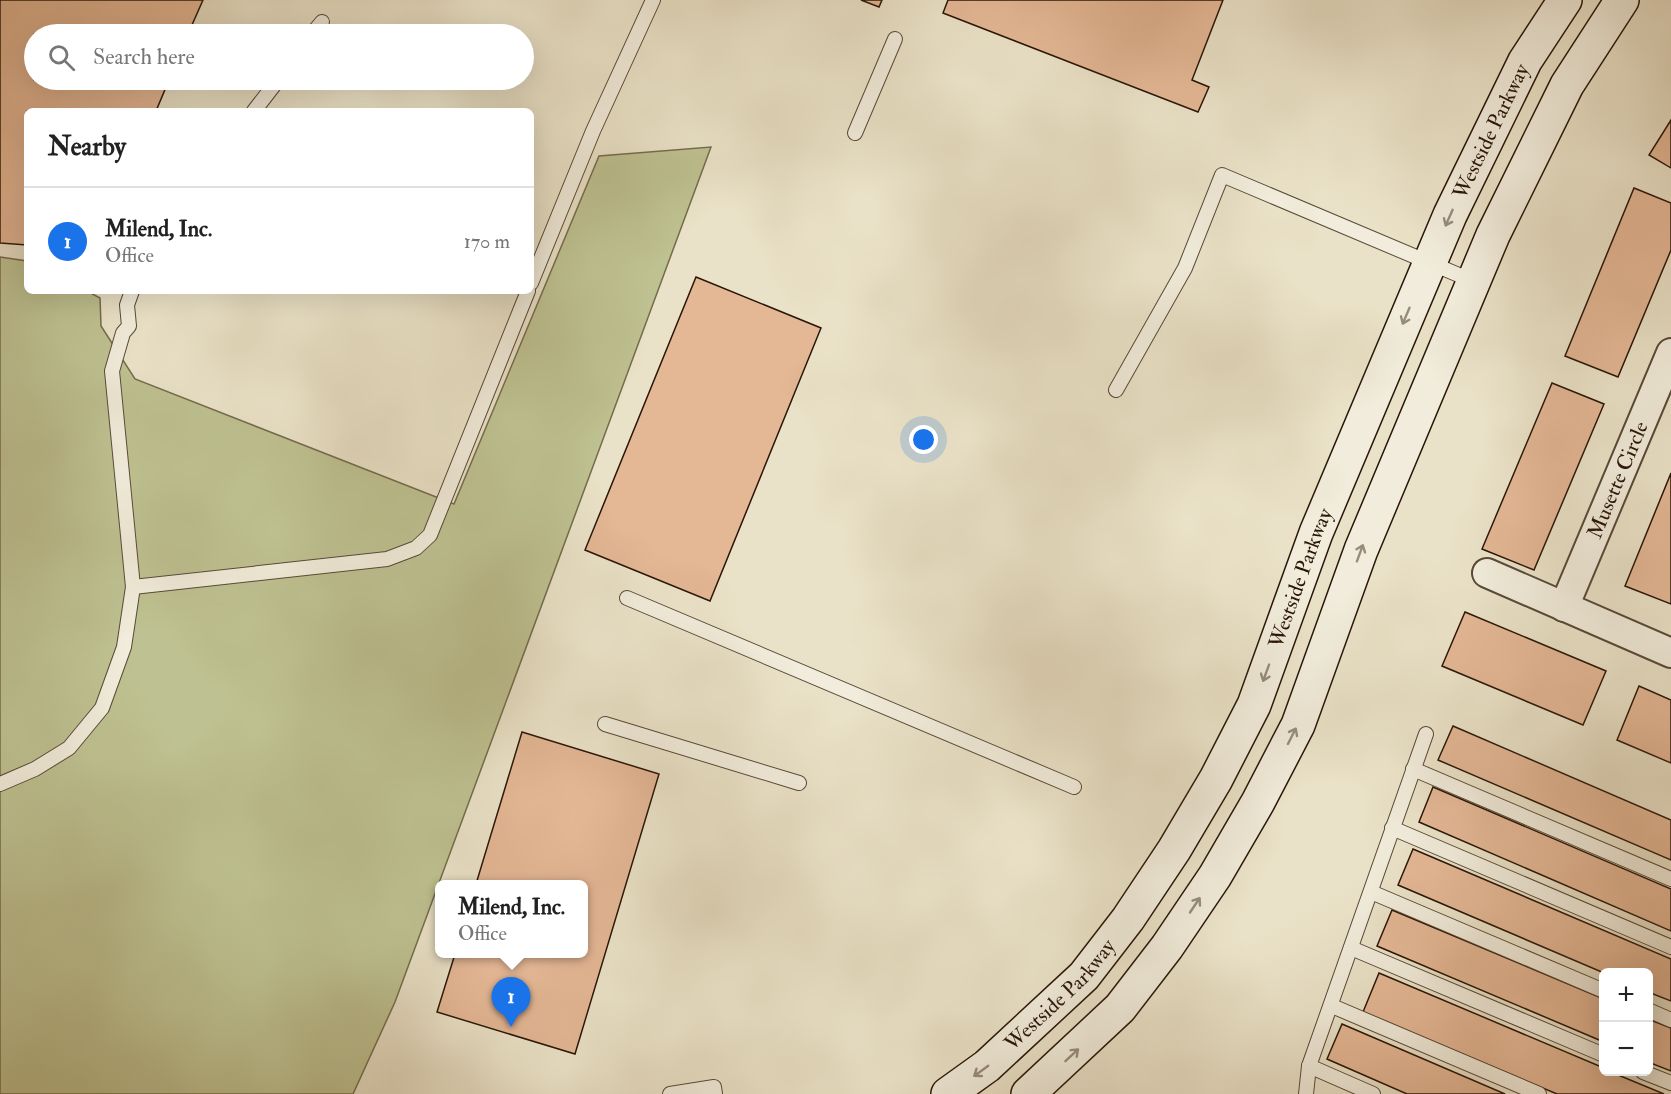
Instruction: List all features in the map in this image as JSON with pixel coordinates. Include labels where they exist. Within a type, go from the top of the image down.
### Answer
[{"type":"main road","name":"Westside Parkway","points":[[948,1094],[987,1066],[1084,976],[1128,919],[1174,850],[1216,779],[1254,705],[1316,533],[1430,262],[1525,61],[1565,0]]},
{"type":"main road","points":[[1028,1094],[1120,1008],[1167,947],[1215,876],[1258,802],[1298,725],[1361,550],[1473,281],[1567,85],[1622,0]]},
{"type":"street","name":"Musette Circle","points":[[1564,607],[1671,352]]},
{"type":"street","points":[[1487,573],[1671,653]]},
{"type":"lane","points":[[534,276],[593,131],[652,0]]},
{"type":"lane","points":[[855,133],[895,39]]},
{"type":"lane","points":[[256,108],[270,90]]},
{"type":"lane","points":[[1116,390],[1185,268],[1222,175],[1473,281]]},
{"type":"lane","points":[[0,784],[35,769],[69,748],[102,708],[124,647],[134,587],[112,371],[123,333],[129,327],[127,305],[131,294]]},
{"type":"lane","points":[[134,587],[387,559],[416,548],[430,535],[527,294]]},
{"type":"lane","points":[[627,598],[1074,787]]},
{"type":"lane","points":[[605,724],[799,783]]},
{"type":"lane","points":[[1306,1094],[1309,1066],[1426,734]]},
{"type":"lane","points":[[1413,769],[1671,879]]},
{"type":"lane","points":[[1392,828],[1671,947]]},
{"type":"lane","points":[[1371,892],[1599,989]]},
{"type":"lane","points":[[1351,948],[1599,1053]]},
{"type":"lane","points":[[1332,1006],[1539,1094]]},
{"type":"lane","points":[[1653,1012],[1671,1020]]},
{"type":"lane","points":[[1309,1066],[1373,1094]]},
{"type":"lane","points":[[1653,1075],[1671,1083]]},
{"type":"lane","points":[[670,1094],[714,1087],[715,1094]]},
{"type":"green space","points":[[711,147],[440,880],[435,880],[435,894],[395,1002],[353,1094],[0,1094],[0,257],[24,261],[24,294],[93,294],[100,298],[101,326],[135,379],[454,504],[599,156]]},
{"type":"building","points":[[0,0],[203,0],[192,24],[24,24],[24,90],[165,90],[157,108],[24,108],[24,245],[0,243]]},
{"type":"building","points":[[861,0],[882,0],[879,7]]},
{"type":"building","points":[[948,0],[1223,0],[1192,80],[1209,87],[1198,112],[943,13]]},
{"type":"building","points":[[1671,120],[1671,168],[1649,155]]},
{"type":"building","points":[[1634,188],[1671,203],[1671,250],[1618,377],[1565,356]]},
{"type":"building","points":[[696,277],[821,328],[710,601],[585,550]]},
{"type":"building","points":[[1552,383],[1604,404],[1534,570],[1482,549]]},
{"type":"building","points":[[1671,473],[1671,604],[1625,586]]},
{"type":"building","points":[[1465,612],[1606,671],[1583,725],[1442,666]]},
{"type":"building","points":[[1639,686],[1671,700],[1671,763],[1617,740]]},
{"type":"building","points":[[1453,726],[1671,820],[1671,860],[1438,760]]},
{"type":"building","points":[[522,732],[659,774],[575,1054],[437,1012],[454,958],[588,958],[588,880],[477,880]]},
{"type":"building","points":[[1433,787],[1671,889],[1671,931],[1419,822]]},
{"type":"building","points":[[1413,849],[1671,959],[1671,1001],[1653,994],[1653,968],[1599,968],[1599,971],[1398,885]]},
{"type":"building","points":[[1392,910],[1599,997],[1599,1040],[1377,946]]},
{"type":"building","points":[[1379,973],[1599,1066],[1599,1076],[1621,1076],[1664,1094],[1557,1094],[1363,1012]]},
{"type":"building","points":[[1653,1021],[1671,1028],[1671,1071],[1653,1064]]},
{"type":"building","points":[[1342,1024],[1505,1094],[1407,1094],[1327,1059]]},
{"type":"place","name":"Milend, Inc.","points":[[511,1027]]}]
